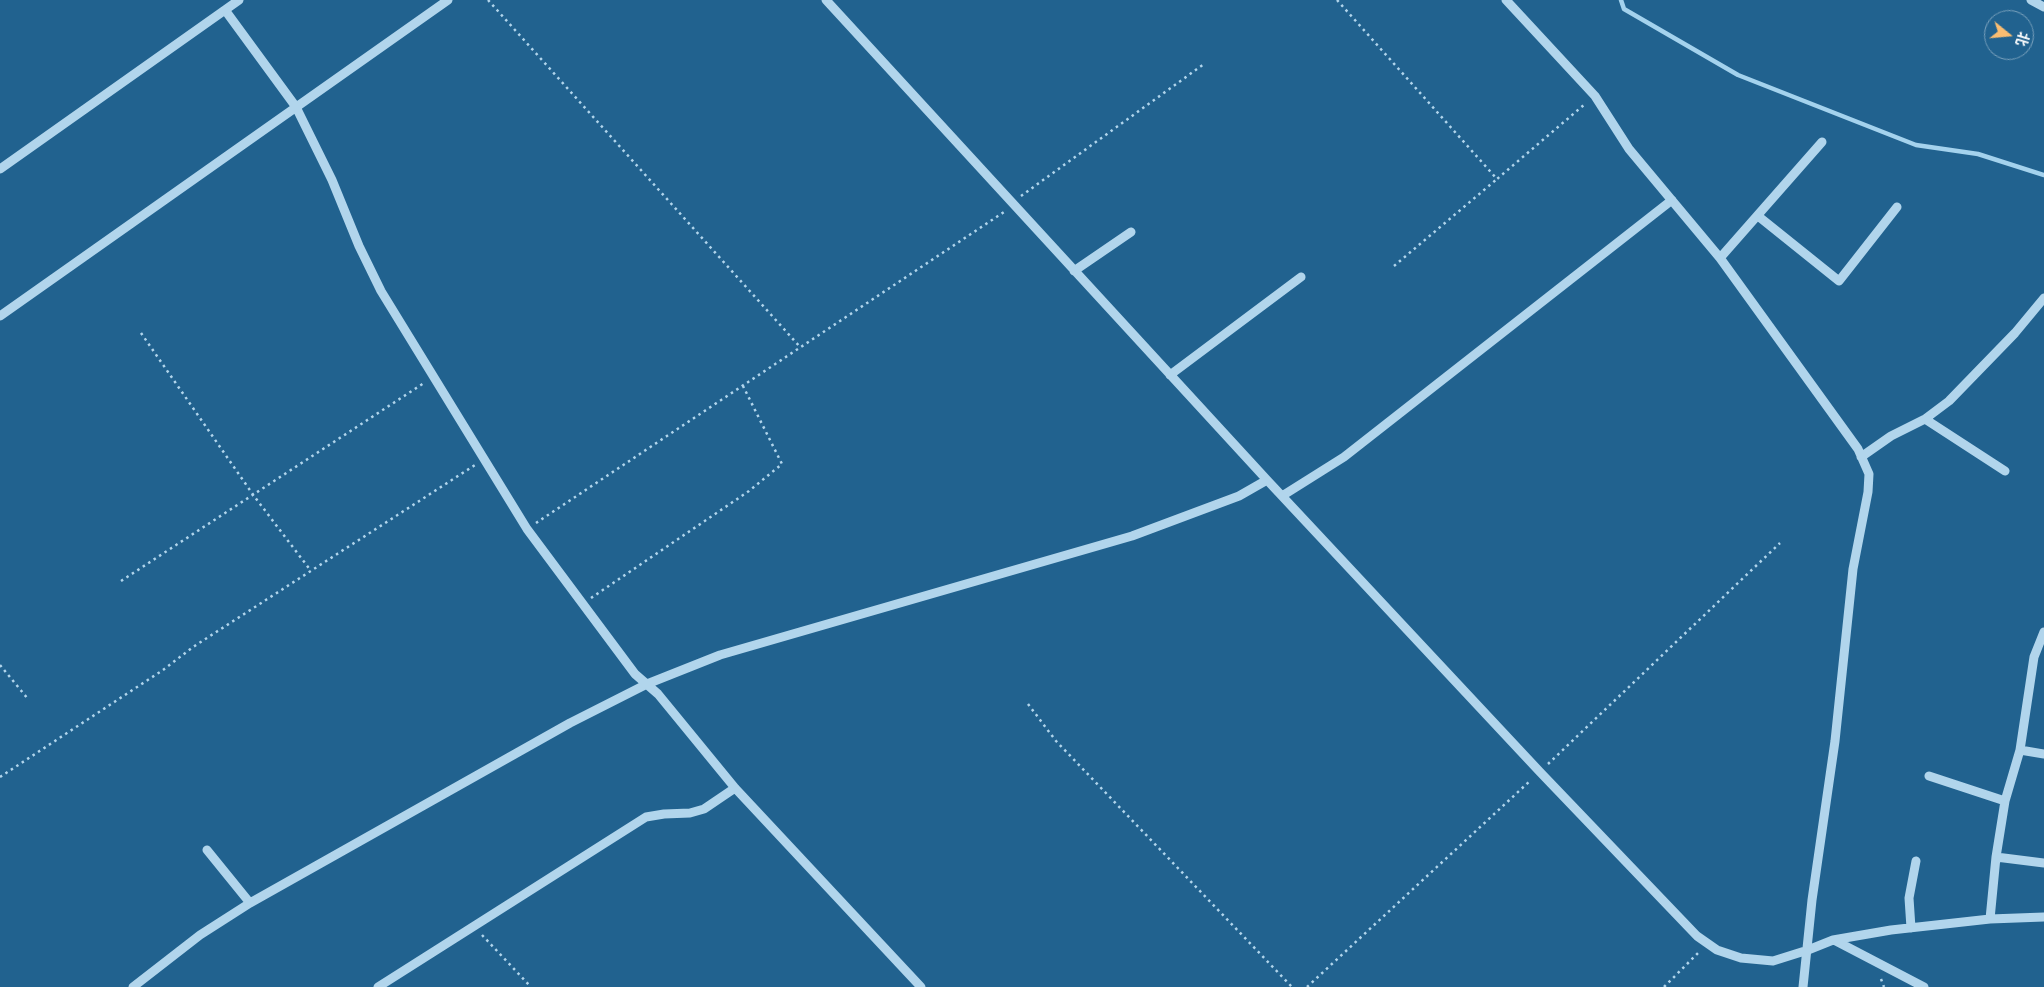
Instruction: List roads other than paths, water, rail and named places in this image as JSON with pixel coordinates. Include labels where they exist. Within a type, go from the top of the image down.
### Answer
[{"type":"street","points":[[0,169],[239,0]]},
{"type":"street","points":[[0,316],[294,104],[448,0]]},
{"type":"street","points":[[826,0],[1267,480],[1540,772],[1697,936],[1717,950],[1741,958],[1773,961],[1833,940],[1910,928],[1990,919],[2044,917]]},
{"type":"street","points":[[1506,0],[1595,96],[1629,149],[1720,258],[1858,449],[1869,474],[1868,492],[1853,569],[1835,741],[1812,900],[1803,987]]},
{"type":"street","points":[[2031,0],[2044,7]]},
{"type":"street","points":[[225,10],[294,104],[332,180],[380,291],[527,529],[635,674],[658,694],[735,788],[921,987]]},
{"type":"street","points":[[1720,258],[1822,142]]},
{"type":"street","points":[[1282,496],[1344,457],[1672,200]]},
{"type":"street","points":[[1758,216],[1839,282],[1897,207]]},
{"type":"street","points":[[1074,271],[1131,232]]},
{"type":"street","points":[[1170,375],[1301,277]]},
{"type":"street","points":[[1862,457],[1891,436],[1925,420],[1949,402],[2015,333],[2044,298]]},
{"type":"street","points":[[1925,420],[2005,471]]},
{"type":"street","points":[[133,987],[200,935],[250,903],[570,723],[647,684],[720,655],[1132,536],[1239,496],[1267,480]]},
{"type":"street","points":[[1990,919],[1996,858],[2005,801],[2020,750],[2034,657],[2044,632]]},
{"type":"street","points":[[2020,750],[2044,754]]},
{"type":"street","points":[[1929,776],[2005,801]]},
{"type":"street","points":[[378,987],[646,817],[704,809],[735,788]]},
{"type":"street","points":[[207,850],[250,903]]},
{"type":"street","points":[[1996,858],[2044,863]]},
{"type":"street","points":[[1910,928],[1909,898],[1916,861]]},
{"type":"street","points":[[1833,940],[1924,987]]},
{"type":"waterway","points":[[1621,0],[1624,9],[1738,75],[1916,145],[1978,154],[2044,175]]}]
